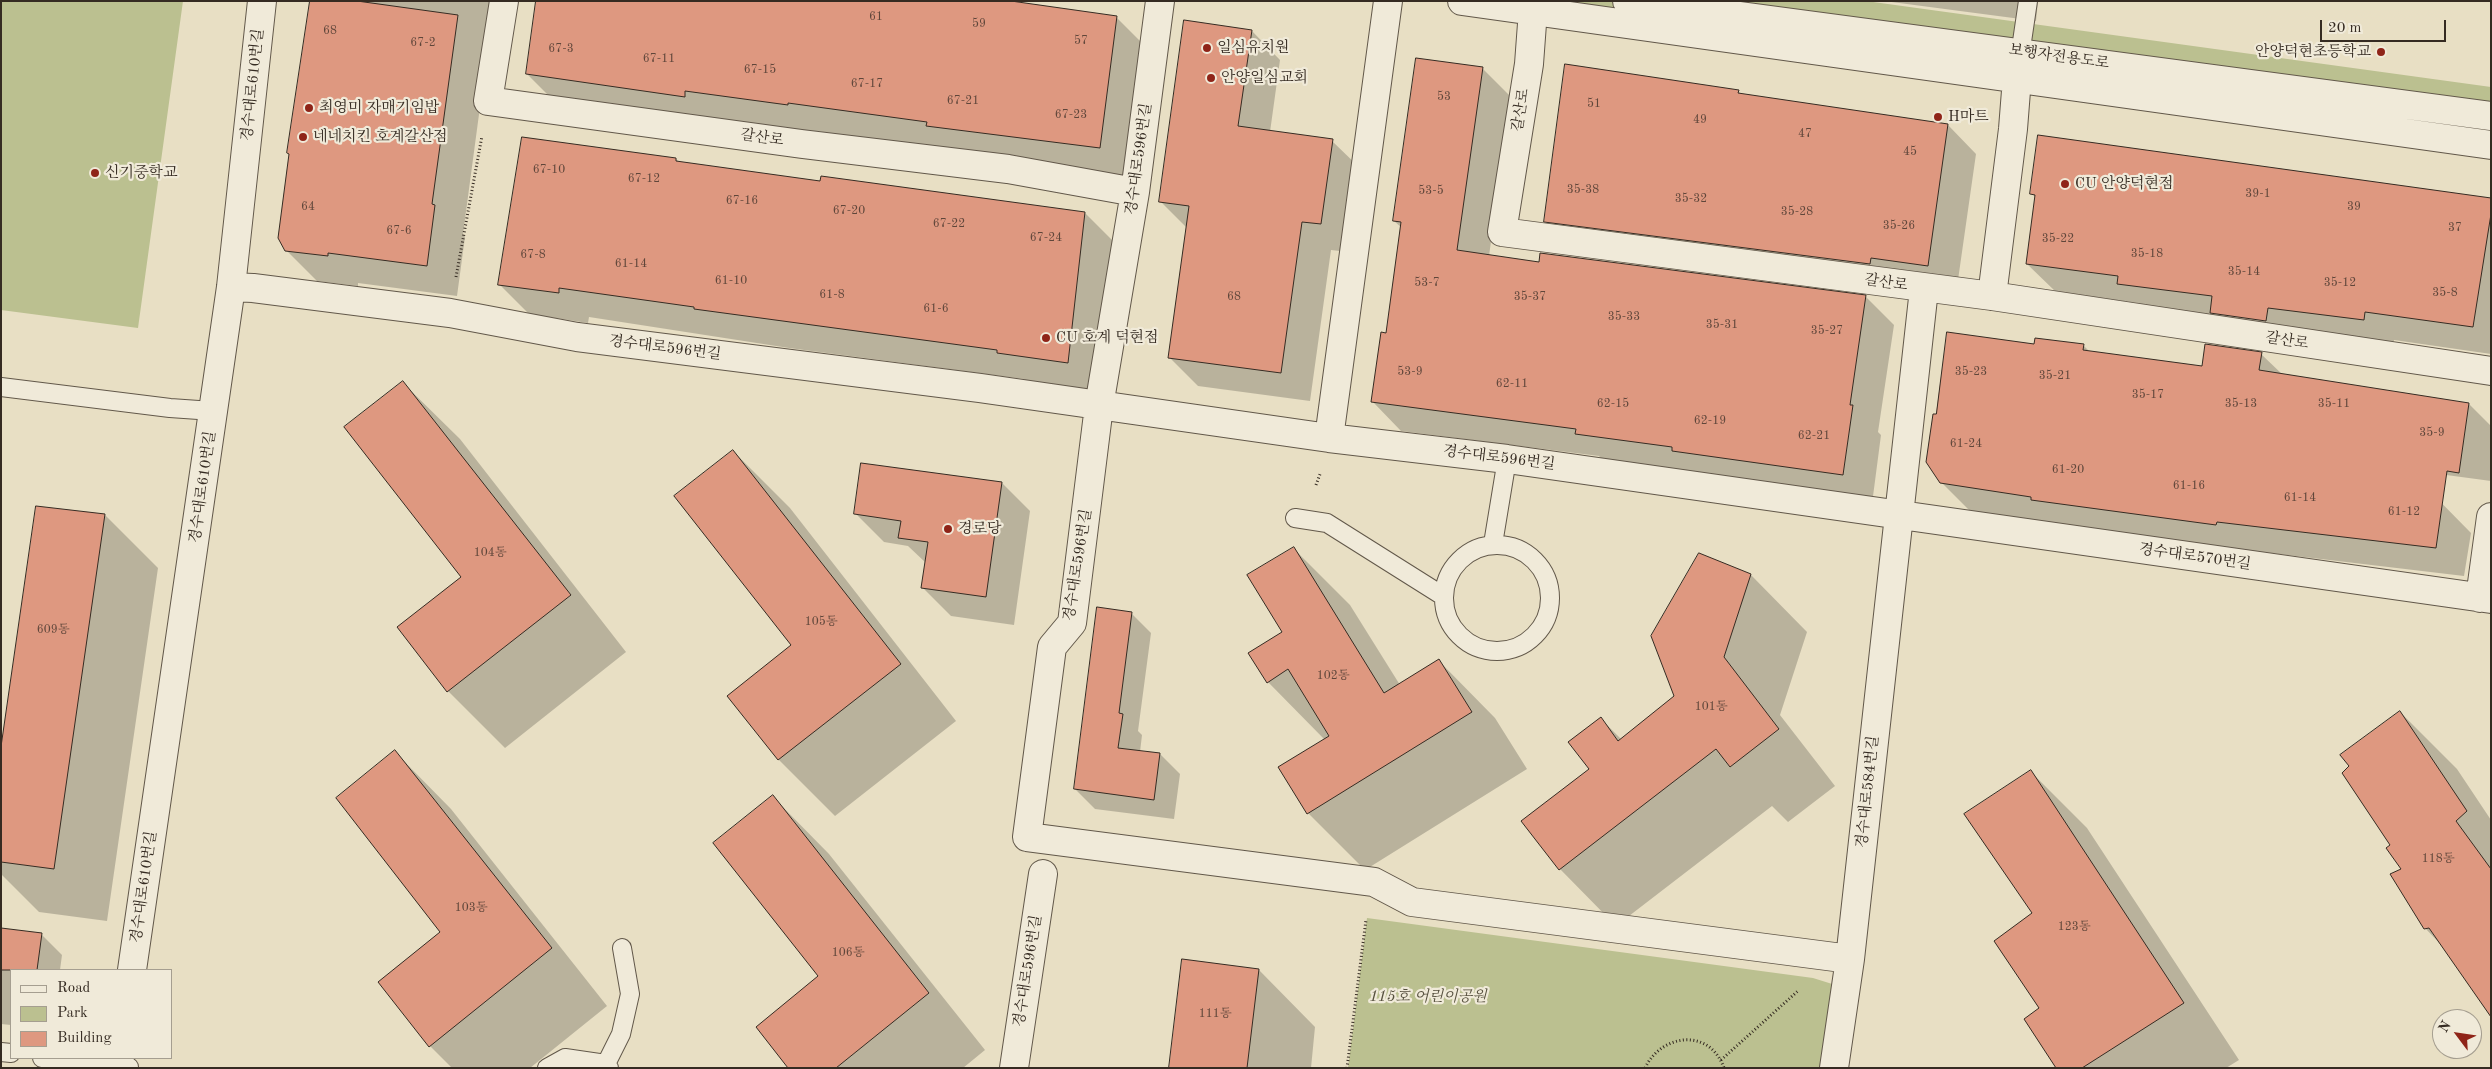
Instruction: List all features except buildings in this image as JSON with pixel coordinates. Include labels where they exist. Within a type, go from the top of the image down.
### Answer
[{"type":"street","name":"경수대로610번길","points":[[132,969],[231,288],[262,1]]},
{"type":"street","points":[[488,101],[504,1]]},
{"type":"street","name":"경수대로596번길","points":[[1160,1],[1135,192],[1099,406],[1072,623],[1052,648],[1027,837],[1374,882],[1412,902],[1850,959]]},
{"type":"street","points":[[1330,438],[1388,1]]},
{"type":"street","points":[[1462,1],[2019,65],[2491,145]]},
{"type":"street","name":"보행자전용도로","points":[[1627,1],[2019,65],[2491,116]]},
{"type":"street","name":"갈산로","points":[[1533,10],[1529,64],[1502,232],[1924,289],[1992,296],[2491,371]]},
{"type":"street","points":[[1992,296],[2019,65]]},
{"type":"street","name":"갈산로","points":[[488,101],[802,144],[1008,169],[1135,192]]},
{"type":"street","name":"경수대로596번길","points":[[231,288],[253,288],[450,313],[577,337],[1330,438],[1507,459],[1899,515]]},
{"type":"street","name":"경수대로584번길","points":[[1834,1068],[1850,959],[1924,289]]},
{"type":"street","name":"경수대로570번길","points":[[1899,515],[2485,598]]},
{"type":"street","points":[[2485,598],[2491,516]]},
{"type":"street","name":"경수대로596번길","points":[[1014,1068],[1043,874]]},
{"type":"lane","points":[[2019,65],[2028,1]]},
{"type":"lane","points":[[1,387],[213,411]]},
{"type":"lane","points":[[1493,544],[1507,459]]},
{"type":"lane","points":[[1295,518],[1327,523],[1443,596]]},
{"type":"lane","points":[[1493,544],[1519,548],[1540,564],[1551,587],[1550,613],[1536,636],[1515,650],[1488,652],[1464,641],[1448,622],[1443,596],[1450,571],[1468,552],[1493,544]]},
{"type":"lane","points":[[548,1068],[565,1058],[608,1066],[621,1034],[630,994],[622,948]]},
{"type":"lane","points":[[53,1059],[122,1065]]},
{"type":"path","points":[[450,313],[488,101]]},
{"type":"path","points":[[1348,1068],[1367,918]]},
{"type":"path","points":[[1722,1060],[1806,984]]},
{"type":"path","points":[[1645,1068],[1651,1056],[1663,1045],[1679,1039],[1696,1040],[1711,1048],[1722,1060],[1724,1068]]},
{"type":"green space","name":"신기중학교","points":[[1,1],[183,1],[138,328],[1,310]]},
{"type":"green space","points":[[1510,1],[1866,1],[2491,87],[2491,133]]},
{"type":"green space","name":"115호 어린이공원","points":[[1367,918],[1813,978],[1845,988],[1834,1068],[1348,1068]]},
{"type":"place","name":"일심유치원","points":[[1207,48]]},
{"type":"place","name":"안양덕현초등학교","points":[[2381,52]]},
{"type":"place","name":"안양일심교회","points":[[1211,78]]},
{"type":"place","name":"최영미 자매기임밥","points":[[309,108]]},
{"type":"place","name":"H마트","points":[[1938,117]]},
{"type":"place","name":"네네치킨 호계갈산점","points":[[303,137]]},
{"type":"place","name":"신기중학교","points":[[95,173]]},
{"type":"place","name":"CU 안양덕현점","points":[[2065,184]]},
{"type":"place","name":"CU 호계 덕현점","points":[[1046,338]]},
{"type":"place","name":"경로당","points":[[948,529]]}]
